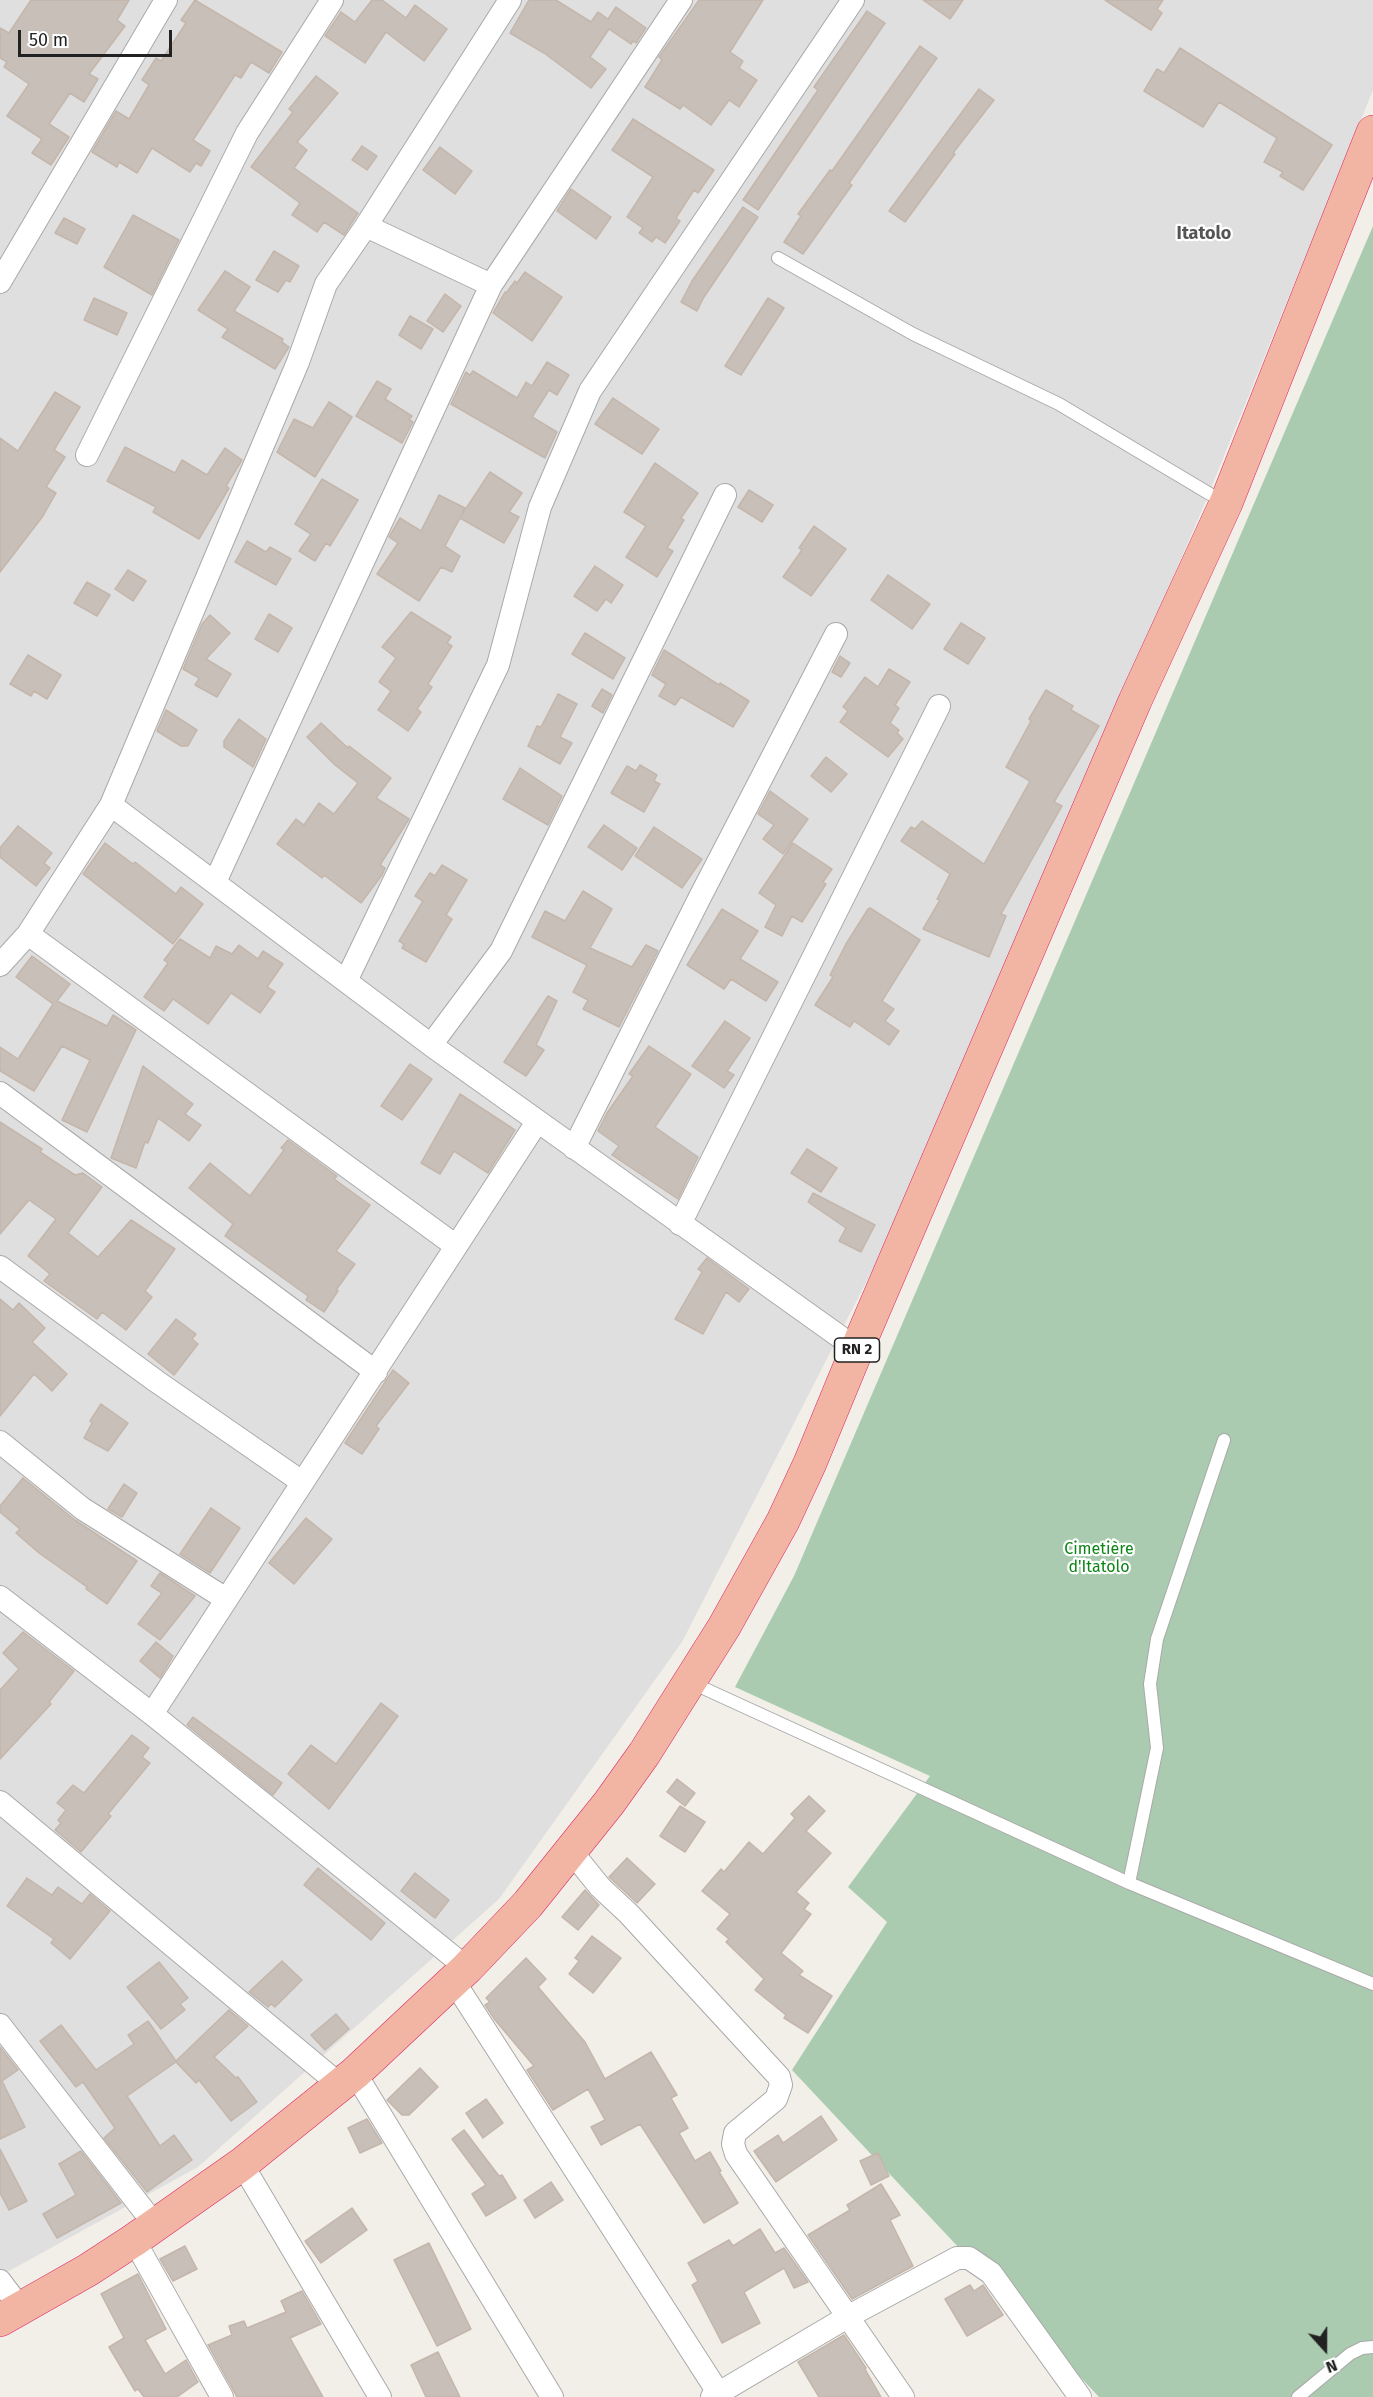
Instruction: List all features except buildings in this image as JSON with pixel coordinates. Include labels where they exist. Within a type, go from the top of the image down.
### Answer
[{"type":"highway","name":"RN 2","points":[[10,2314],[144,2233],[242,2164],[347,2079],[460,1974],[528,1904],[571,1851],[630,1773],[724,1627],[783,1521],[810,1463],[1135,701],[1227,503],[1373,132]]},
{"type":"street","points":[[0,282],[166,0]]},
{"type":"street","points":[[87,455],[247,133],[332,0]]},
{"type":"street","points":[[0,965],[28,934],[111,805],[298,362],[326,284],[366,226],[510,0]]},
{"type":"street","points":[[215,882],[491,285],[681,0]]},
{"type":"street","points":[[346,981],[498,665],[540,507],[590,391],[853,0]]},
{"type":"street","points":[[366,226],[491,285]]},
{"type":"street","points":[[431,1045],[501,951],[725,495]]},
{"type":"street","points":[[574,1148],[836,634]]},
{"type":"street","points":[[680,1224],[939,706]]},
{"type":"street","points":[[111,805],[431,1045],[857,1349]]},
{"type":"street","points":[[28,934],[456,1246]]},
{"type":"street","points":[[0,1093],[376,1372]]},
{"type":"street","points":[[152,1714],[537,1122]]},
{"type":"street","points":[[0,1267],[156,1381],[302,1482]]},
{"type":"street","points":[[0,1442],[83,1509],[226,1599]]},
{"type":"street","points":[[0,1597],[152,1714],[460,1974],[717,2396],[849,2316],[957,2258],[969,2258],[992,2272],[1080,2397]]},
{"type":"street","points":[[0,1802],[347,2079],[552,2397]]},
{"type":"street","points":[[571,1851],[600,1887],[629,1914],[779,2077],[781,2085],[776,2099],[735,2133],[732,2144],[736,2154],[903,2397]]},
{"type":"street","points":[[0,2025],[144,2233],[222,2397]]},
{"type":"street","points":[[242,2164],[380,2397]]},
{"type":"street","points":[[0,2281],[10,2314]]},
{"type":"lane","points":[[778,258],[913,334],[1059,404],[1227,503]]},
{"type":"lane","points":[[1129,1882],[1157,1748],[1150,1684],[1157,1639],[1224,1440]]},
{"type":"lane","points":[[689,1681],[1129,1882],[1373,1984]]},
{"type":"lane","points":[[1298,2397],[1350,2354],[1362,2348],[1373,2347]]},
{"type":"shaded area","points":[[0,0],[1373,0],[1373,90],[1202,510],[880,1255],[682,1642],[499,1899],[198,2167],[0,2276]]},
{"type":"green space","name":"Cimetière d'Itatolo","points":[[1373,226],[1373,2397],[1099,2397],[792,2070],[887,1922],[848,1887],[930,1776],[735,1687],[794,1576]]},
{"type":"district","name":"Itatolo","points":[[1204,234]]}]
